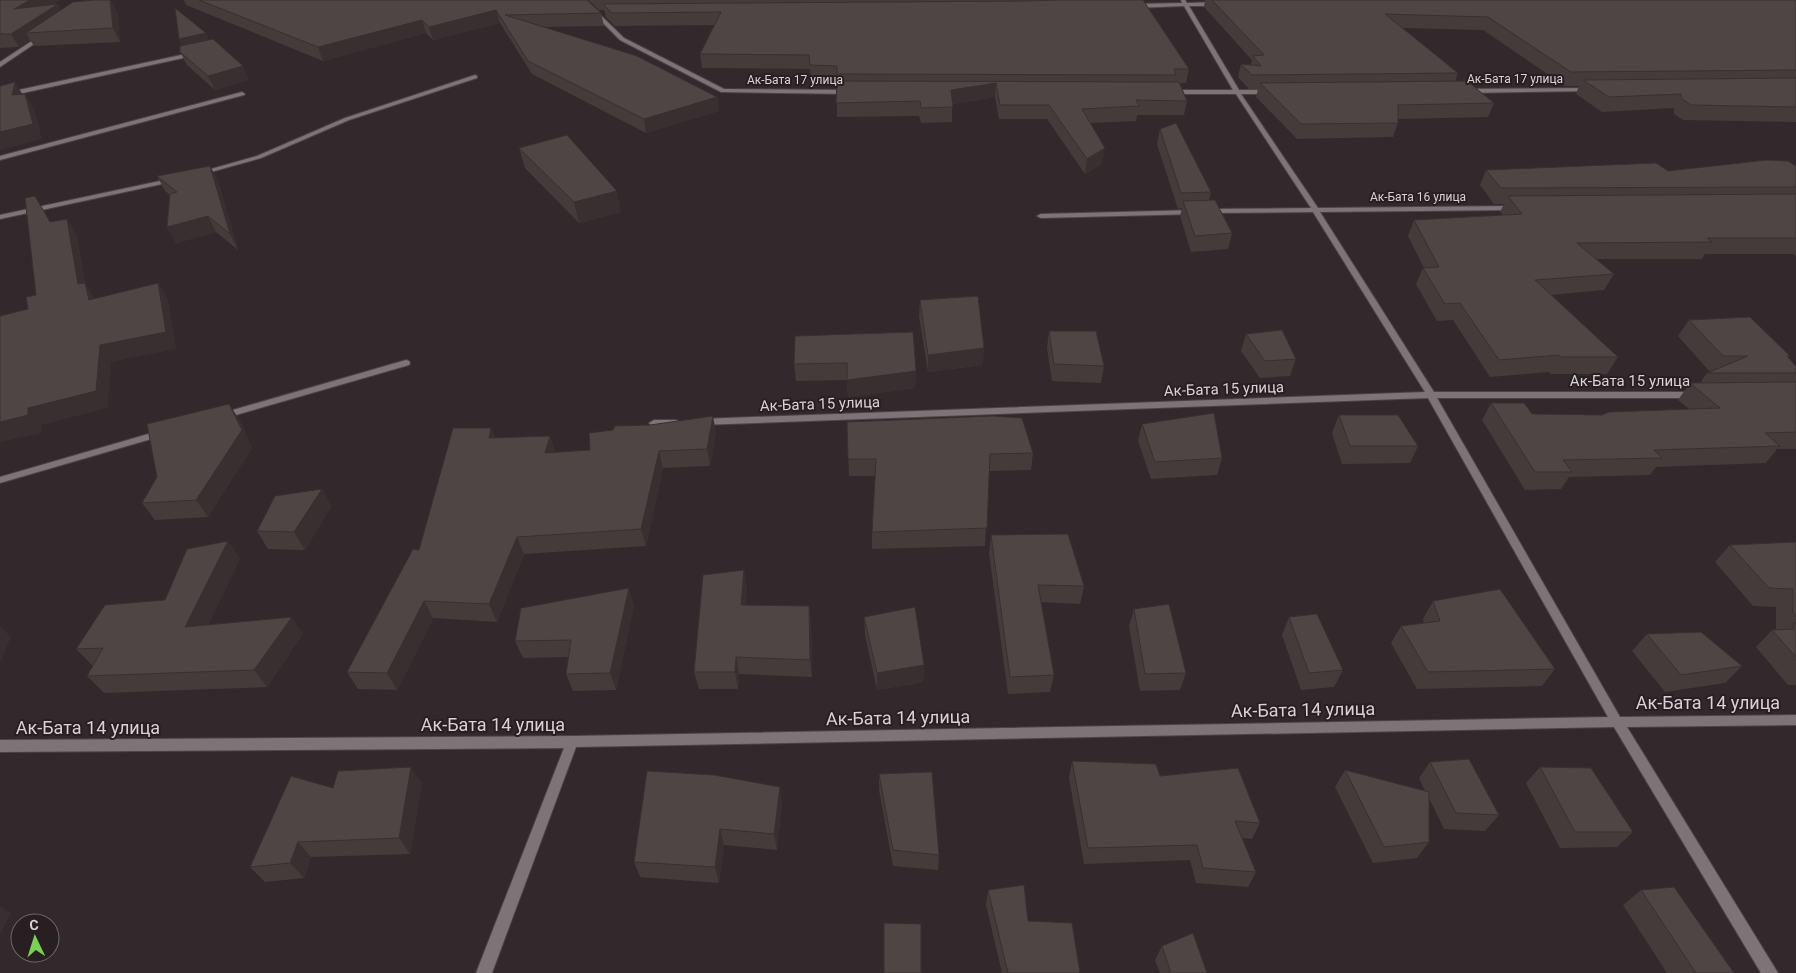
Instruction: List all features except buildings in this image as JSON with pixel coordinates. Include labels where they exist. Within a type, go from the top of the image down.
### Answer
[{"type":"street","points":[[582,0],[598,14],[607,14]]},
{"type":"street","points":[[1184,2],[1238,92],[1315,209],[1431,395],[1617,722],[1770,973]]},
{"type":"street","points":[[1128,6],[1184,2],[1225,4]]},
{"type":"street","name":"Ак-Бата 17 улица","points":[[598,14],[622,39],[723,91],[862,92]]},
{"type":"street","points":[[1,64],[49,32]]},
{"type":"street","points":[[0,96],[205,52]]},
{"type":"street","points":[[189,176],[260,157],[347,119],[475,77]]},
{"type":"street","name":"Ак-Бата 17 улица","points":[[1457,91],[1597,90]]},
{"type":"street","points":[[1168,92],[1278,92]]},
{"type":"street","points":[[0,158],[242,94]]},
{"type":"street","points":[[0,217],[180,178]]},
{"type":"street","name":"Ак-Бата 16 улица","points":[[1041,216],[1315,209],[1521,208]]},
{"type":"street","points":[[208,420],[406,363]]},
{"type":"street","name":"Ак-Бата 15 улица","points":[[654,423],[1431,395],[1707,395]]},
{"type":"street","points":[[0,480],[170,431]]},
{"type":"street","name":"Ак-Бата 14 улица","points":[[0,746],[572,742],[1796,720]]},
{"type":"street","points":[[484,973],[572,742]]}]
